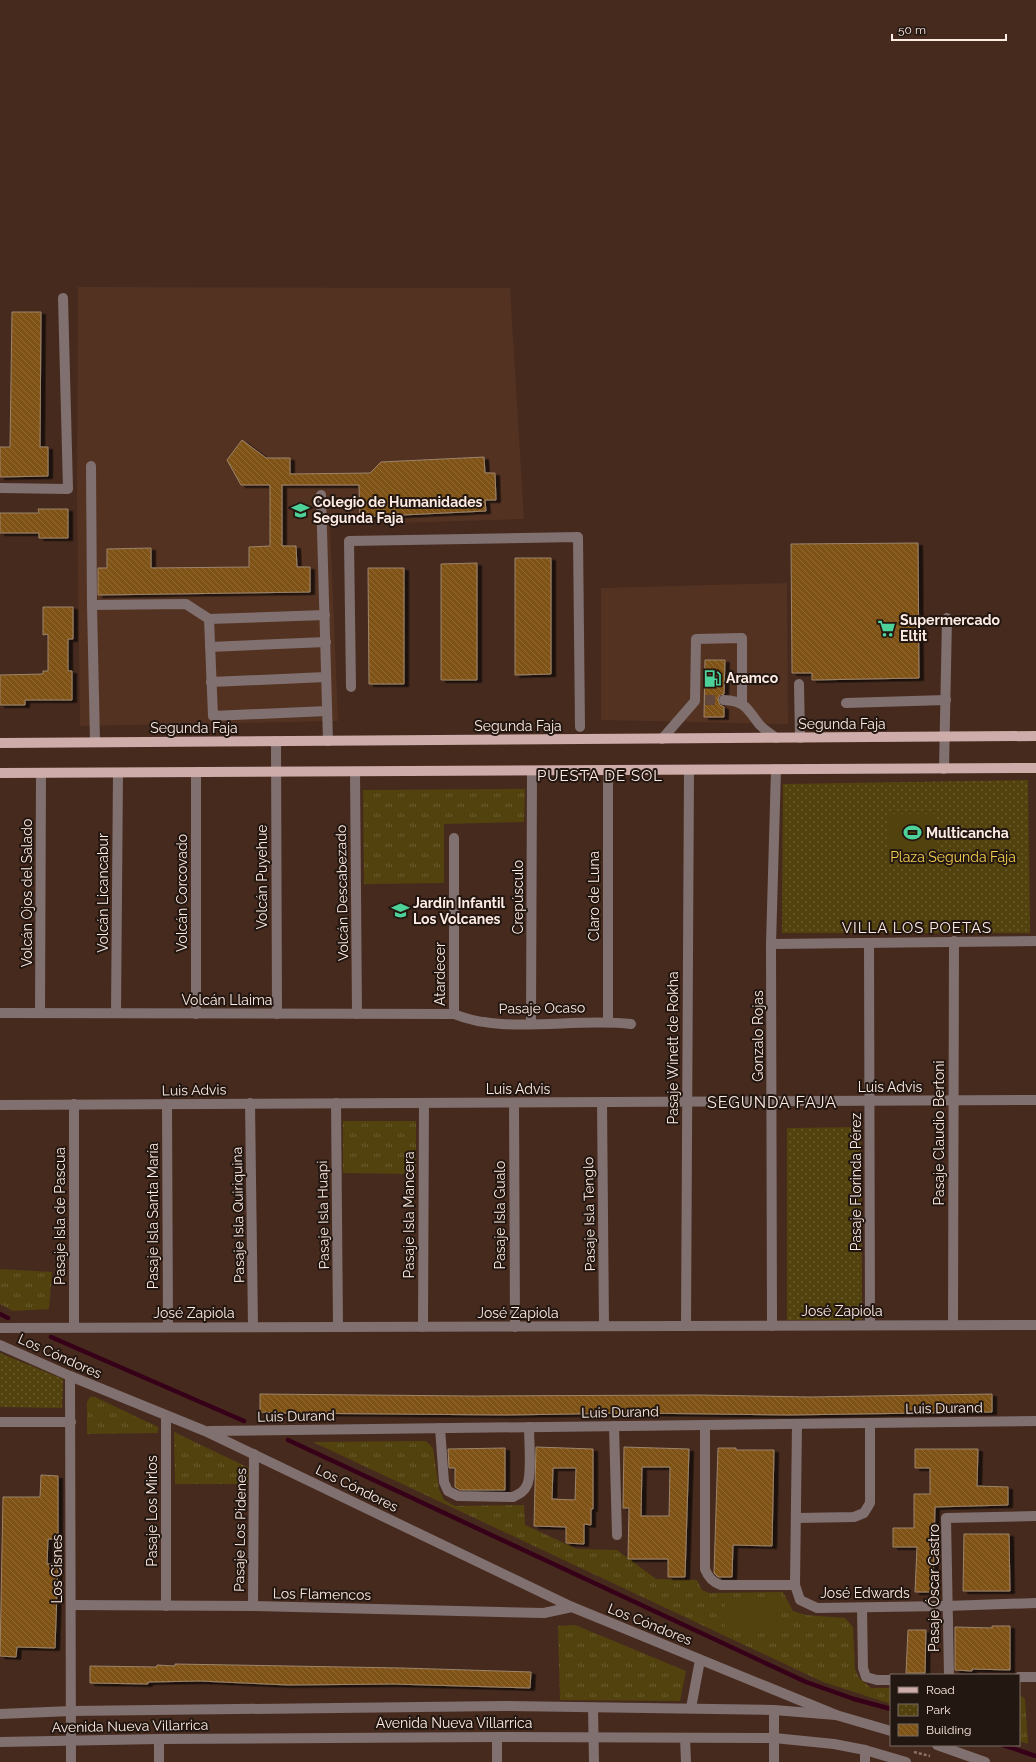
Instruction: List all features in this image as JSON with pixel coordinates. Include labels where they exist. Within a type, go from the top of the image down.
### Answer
[{"type":"main road","name":"Segunda Faja","points":[[0,743],[1036,736]]},
{"type":"main road","points":[[0,773],[1036,768]]},
{"type":"street","points":[[0,488],[68,489],[63,298]]},
{"type":"street","points":[[91,466],[95,742]]},
{"type":"street","points":[[321,495],[328,741]]},
{"type":"street","points":[[351,687],[349,541],[578,537],[580,727]]},
{"type":"street","points":[[92,605],[186,604],[209,619],[325,615]]},
{"type":"street","points":[[944,769],[947,618]]},
{"type":"street","points":[[209,619],[213,716],[327,711]]},
{"type":"street","points":[[662,739],[700,701],[696,639],[742,638],[742,703]]},
{"type":"street","points":[[210,647],[326,642]]},
{"type":"street","points":[[211,682],[326,677]]},
{"type":"street","points":[[799,684],[800,738]]},
{"type":"street","points":[[724,700],[742,703],[760,725],[776,738]]},
{"type":"street","points":[[846,703],[946,700]]},
{"type":"street","name":"Volcán Puyehue","points":[[276,741],[277,1014]]},
{"type":"street","name":"Claro de Luna","points":[[608,770],[608,1021]]},
{"type":"street","name":"Pasaje Winett de Rokha","points":[[686,1326],[689,770]]},
{"type":"street","name":"Gonzalo Rojas","points":[[772,1326],[771,944],[776,770]]},
{"type":"street","name":"Crepúsculo","points":[[531,1024],[532,771]]},
{"type":"street","name":"Volcán Descabezado","points":[[354,772],[357,1014]]},
{"type":"street","name":"Volcán Ojos del Salado","points":[[40,1013],[41,773]]},
{"type":"street","name":"Volcán Licancabur","points":[[116,1014],[118,773]]},
{"type":"street","name":"Volcán Corcovado","points":[[196,773],[196,1014]]},
{"type":"street","name":"Atardecer","points":[[454,838],[454,1014]]},
{"type":"street","name":"Pasaje Claudio Bertoni","points":[[952,1325],[954,941]]},
{"type":"street","points":[[771,944],[1036,941]]},
{"type":"street","name":"Pasaje Florinda Pérez","points":[[869,943],[870,1325]]},
{"type":"street","name":"Volcán Llaima","points":[[0,1013],[454,1014]]},
{"type":"street","name":"Pasaje Ocaso","points":[[454,1014],[466,1019],[489,1023],[531,1024],[608,1021],[631,1024]]},
{"type":"street","name":"Luis Advis","points":[[0,1105],[1036,1100]]},
{"type":"street","name":"Pasaje Isla Tenglo","points":[[602,1102],[604,1326]]},
{"type":"street","name":"Pasaje Isla Quiriquina","points":[[250,1103],[253,1327]]},
{"type":"street","name":"Pasaje Isla Huapi","points":[[336,1103],[338,1327]]},
{"type":"street","name":"Pasaje Isla Mancera","points":[[423,1326],[424,1103]]},
{"type":"street","name":"Pasaje Isla Gualo","points":[[514,1103],[515,1327]]},
{"type":"street","name":"Pasaje Isla de Pascua","points":[[74,1104],[74,1327]]},
{"type":"street","name":"Pasaje Isla Santa María","points":[[167,1104],[168,1327]]},
{"type":"street","name":"José Zapiola","points":[[0,1328],[1036,1325]]},
{"type":"street","name":"Los Cóndores","points":[[0,1345],[70,1376],[205,1431],[572,1607],[836,1716]]},
{"type":"street","name":"Los Cisnes","points":[[70,1376],[71,1762]]},
{"type":"street","name":"Pasaje Los Mirlos","points":[[166,1416],[166,1606]]},
{"type":"street","name":"Luis Durand","points":[[205,1431],[1036,1421]]},
{"type":"street","points":[[0,1422],[70,1422]]},
{"type":"street","points":[[797,1518],[854,1517],[864,1512],[870,1503],[870,1423]]},
{"type":"street","name":"José Edwards","points":[[797,1424],[795,1585],[800,1600],[817,1608],[1036,1603]]},
{"type":"street","points":[[705,1425],[704,1569],[706,1574],[713,1581],[721,1585],[795,1585]]},
{"type":"street","points":[[614,1426],[617,1534]]},
{"type":"street","points":[[440,1428],[444,1482],[448,1491],[458,1496],[513,1497],[524,1490],[529,1479],[529,1428]]},
{"type":"street","name":"Pasaje Los Pidenes","points":[[253,1606],[254,1454]]},
{"type":"street","name":"Pasaje Óscar Castro","points":[[949,1674],[946,1606],[946,1518],[1036,1516]]},
{"type":"street","name":"Los Flamencos","points":[[71,1605],[253,1606],[544,1613],[572,1607]]},
{"type":"street","points":[[862,1608],[863,1668],[866,1677],[877,1680],[890,1680]]},
{"type":"street","name":"Los Cóndores","points":[[691,1708],[700,1660]]},
{"type":"street","points":[[1020,1678],[1036,1677]]},
{"type":"street","name":"Avenida Nueva Villarrica","points":[[0,1714],[71,1711],[504,1706],[691,1708],[774,1710],[836,1716],[890,1731]]},
{"type":"street","points":[[593,1708],[594,1762]]},
{"type":"street","points":[[774,1710],[774,1762]]},
{"type":"street","points":[[497,1737],[497,1762]]},
{"type":"street","name":"Avenida Nueva Villarrica","points":[[0,1742],[159,1739],[497,1737],[774,1738],[834,1744],[865,1750],[906,1762]]},
{"type":"street","points":[[685,1738],[686,1762]]},
{"type":"street","points":[[159,1739],[159,1762]]},
{"type":"street","points":[[940,1746],[985,1762]]},
{"type":"street","points":[[865,1750],[865,1762]]},
{"type":"shaded area","name":"Colegio de Humanidades Segunda Faja","points":[[78,287],[510,288],[524,519],[330,525],[338,721],[80,726],[77,501]]},
{"type":"shaded area","points":[[787,583],[788,724],[601,720],[601,588]]},
{"type":"green space","name":"Plaza Segunda Faja","points":[[1028,780],[1030,933],[782,933],[783,784]]},
{"type":"green space","points":[[525,789],[524,822],[444,824],[444,883],[364,884],[363,790]]},
{"type":"green space","name":"Multicancha","points":[[889,814],[937,814],[938,851],[889,852]]},
{"type":"green space","points":[[343,1121],[416,1121],[416,1174],[343,1173]]},
{"type":"green space","points":[[861,1127],[862,1320],[787,1320],[787,1128]]},
{"type":"green space","points":[[0,1269],[52,1272],[49,1309],[13,1311],[0,1304]]},
{"type":"green space","points":[[0,1353],[63,1379],[62,1408],[0,1407]]},
{"type":"green space","points":[[90,1397],[95,1397],[158,1427],[158,1433],[87,1434],[87,1402]]},
{"type":"green space","points":[[174,1432],[249,1468],[248,1484],[175,1484]]},
{"type":"green space","points":[[426,1441],[433,1448],[439,1489],[444,1500],[455,1506],[524,1505],[525,1525],[577,1549],[617,1550],[656,1579],[697,1580],[702,1590],[709,1593],[783,1592],[793,1611],[806,1615],[845,1618],[853,1627],[855,1669],[859,1678],[871,1688],[890,1688],[890,1704],[823,1682],[313,1442]]},
{"type":"green space","points":[[725,1598],[777,1598],[778,1632],[725,1632]]},
{"type":"green space","points":[[575,1625],[686,1671],[680,1701],[560,1700],[558,1626]]},
{"type":"green space","points":[[1020,1695],[1025,1699],[1028,1744],[1020,1741]]},
{"type":"building","points":[[12,312],[41,312],[40,447],[48,447],[48,476],[0,477],[0,447],[10,447]]},
{"type":"building","points":[[242,440],[266,458],[290,458],[290,474],[370,473],[381,462],[484,457],[485,473],[495,473],[496,500],[485,500],[486,511],[360,517],[359,485],[282,485],[282,546],[296,546],[297,567],[310,567],[310,592],[98,595],[98,568],[107,568],[107,549],[151,548],[151,568],[249,567],[249,547],[270,546],[270,485],[241,485],[227,460]]},
{"type":"building","points":[[38,509],[68,509],[68,538],[39,538],[39,533],[0,533],[0,513],[39,513]]},
{"type":"building","points":[[918,543],[919,678],[812,680],[812,673],[792,673],[791,544]]},
{"type":"building","points":[[515,558],[551,558],[551,674],[515,675]]},
{"type":"building","points":[[477,563],[477,680],[441,680],[441,564]]},
{"type":"building","points":[[368,568],[404,568],[404,684],[369,684]]},
{"type":"building","points":[[43,607],[73,607],[73,639],[68,639],[68,671],[72,671],[72,700],[25,700],[25,705],[0,705],[0,675],[43,674],[43,671],[48,671],[48,634],[43,635]]},
{"type":"building","points":[[705,660],[725,660],[724,694],[719,696],[718,700],[720,705],[724,707],[724,717],[704,717]]},
{"type":"building","points":[[260,1394],[472,1396],[700,1395],[810,1397],[992,1394],[992,1412],[788,1415],[637,1413],[506,1415],[277,1413],[260,1412]]},
{"type":"building","points":[[536,1447],[593,1449],[593,1509],[591,1509],[591,1525],[584,1524],[584,1544],[566,1543],[566,1527],[534,1526]],"holes":[[[553,1468],[576,1468],[575,1500],[552,1499]]]},
{"type":"building","points":[[624,1447],[689,1449],[685,1577],[668,1577],[668,1559],[628,1559],[629,1508],[623,1508]],"holes":[[[642,1467],[670,1467],[669,1516],[641,1516]]]},
{"type":"building","points":[[505,1448],[505,1490],[460,1490],[455,1487],[455,1468],[449,1468],[448,1449]]},
{"type":"building","points":[[718,1448],[736,1448],[736,1450],[774,1450],[772,1546],[733,1545],[732,1577],[718,1577],[714,1573]]},
{"type":"building","points":[[915,1449],[978,1449],[977,1486],[1008,1487],[1008,1505],[935,1507],[933,1592],[915,1592],[917,1547],[893,1547],[893,1528],[914,1528],[914,1494],[930,1494],[930,1468],[915,1468]]},
{"type":"building","points":[[41,1475],[58,1476],[58,1539],[48,1539],[47,1564],[58,1564],[55,1648],[17,1647],[16,1657],[0,1656],[3,1497],[40,1497]]},
{"type":"building","points":[[964,1534],[1009,1534],[1010,1591],[963,1591]]},
{"type":"building","points":[[992,1626],[1010,1626],[1010,1670],[955,1670],[955,1627],[992,1628]]},
{"type":"building","points":[[908,1630],[926,1630],[925,1673],[906,1673]]},
{"type":"building","points":[[175,1664],[531,1672],[530,1688],[393,1684],[288,1685],[200,1681],[148,1682],[148,1684],[90,1683],[90,1666],[157,1667],[157,1665],[175,1666]]},
{"type":"waterway","points":[[0,1314],[8,1318]]},
{"type":"waterway","points":[[51,1337],[244,1421]]},
{"type":"waterway","points":[[288,1440],[806,1682],[854,1699],[890,1709]]},
{"type":"waterway","points":[[1006,1746],[1036,1756]]},
{"type":"tunnel","points":[[705,700],[724,700]]},
{"type":"place","name":"Colegio de Humanidades Segunda Faja","points":[[300,510]]},
{"type":"place","name":"Supermercado Eltit","points":[[887,628]]},
{"type":"place","name":"Aramco","points":[[713,678]]},
{"type":"place","name":"Multicancha","points":[[913,833]]},
{"type":"place","name":"Jardín Infantil Los Volcanes","points":[[400,911]]},
{"type":"district","name":"PUESTA DE SOL","points":[[600,776]]},
{"type":"district","name":"VILLA LOS POETAS","points":[[917,928]]},
{"type":"district","name":"SEGUNDA FAJA","points":[[772,1102]]}]
